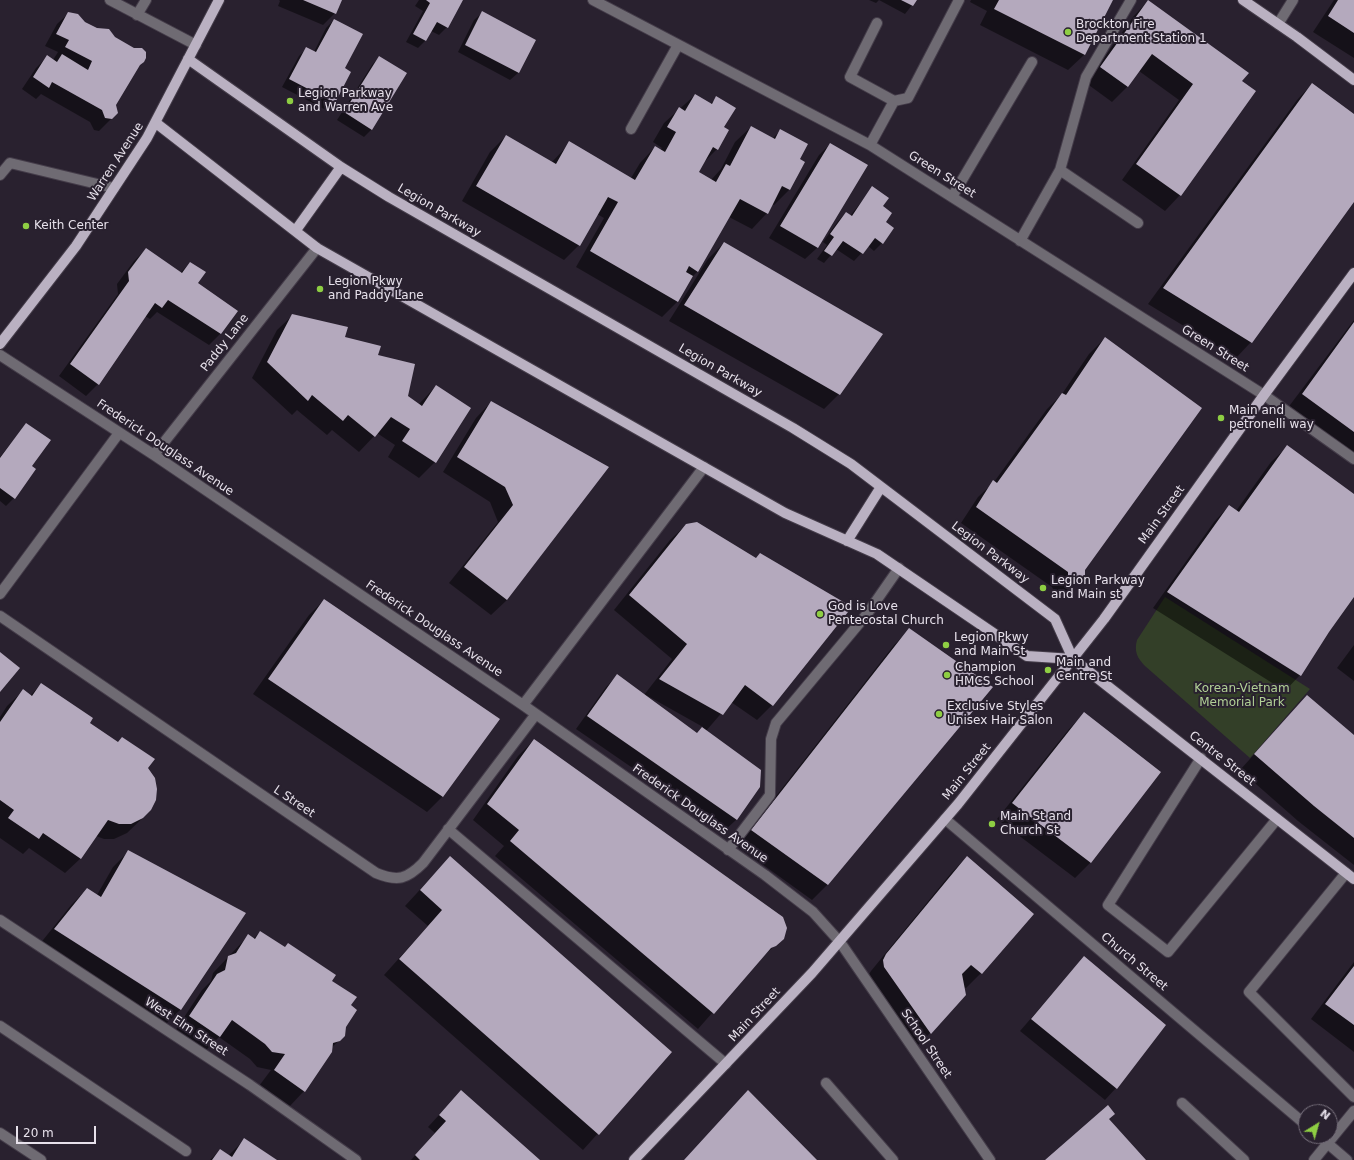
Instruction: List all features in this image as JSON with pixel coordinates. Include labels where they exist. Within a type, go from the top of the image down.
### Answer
[{"type":"main road","name":"Warren Avenue","points":[[0,344],[76,246],[156,123],[219,0]]},
{"type":"main road","points":[[1243,0],[1354,80]]},
{"type":"main road","name":"Legion Parkway","points":[[188,59],[341,167],[389,197],[793,428],[851,464],[1055,619],[1073,659]]},
{"type":"main road","points":[[156,123],[296,230],[317,248],[785,513],[877,554],[1027,656],[1073,659]]},
{"type":"main road","points":[[296,230],[341,167]]},
{"type":"main road","name":"Main Street","points":[[634,1160],[840,942],[945,819],[1073,659],[1354,273]]},
{"type":"main road","points":[[847,541],[881,487]]},
{"type":"main road","name":"Centre Street","points":[[1073,659],[1354,879]]},
{"type":"street","points":[[110,0],[196,45]]},
{"type":"street","points":[[137,15],[146,0]]},
{"type":"street","name":"Green Street","points":[[593,0],[870,145],[1264,395],[1354,459]]},
{"type":"street","points":[[877,23],[850,77],[894,101],[908,98],[959,0]]},
{"type":"street","points":[[1020,241],[1060,170],[1086,77],[1131,0]]},
{"type":"street","points":[[1278,24],[1293,0]]},
{"type":"street","points":[[631,129],[678,45]]},
{"type":"street","points":[[952,197],[1032,62]]},
{"type":"street","points":[[870,145],[894,101]]},
{"type":"street","points":[[0,176],[10,163],[114,188]]},
{"type":"street","points":[[1060,170],[1138,223]]},
{"type":"street","name":"Paddy Lane","points":[[154,455],[317,248]]},
{"type":"street","name":"Frederick Douglass Avenue","points":[[0,355],[154,455],[536,714],[813,912],[840,942]]},
{"type":"street","points":[[0,594],[119,433]]},
{"type":"street","points":[[523,705],[704,467]]},
{"type":"street","points":[[728,850],[770,794],[771,739],[776,723],[867,614],[899,568]]},
{"type":"street","name":"L Street","points":[[0,616],[376,873],[388,878],[400,879],[412,873],[423,863],[536,714]]},
{"type":"street","points":[[1200,758],[1108,905],[1168,952],[1277,818]]},
{"type":"street","name":"Church Street","points":[[945,819],[1298,1118]]},
{"type":"street","points":[[448,829],[726,1064]]},
{"type":"street","points":[[1346,872],[1249,992],[1354,1097]]},
{"type":"street","name":"West Elm Street","points":[[0,920],[250,1085],[356,1160]]},
{"type":"street","name":"School Street","points":[[840,942],[990,1160]]},
{"type":"street","points":[[0,1026],[186,1151]]},
{"type":"street","points":[[826,1083],[893,1160]]},
{"type":"street","points":[[1182,1103],[1244,1160]]},
{"type":"street","points":[[1338,1130],[1354,1111]]},
{"type":"street","points":[[0,1133],[41,1160]]},
{"type":"street","points":[[1314,1160],[1326,1144]]},
{"type":"street","points":[[1328,1144],[1347,1160]]},
{"type":"green space","name":"Korean-Vietnam Memorial Park","points":[[1165,597],[1310,689],[1250,758],[1145,666],[1138,657],[1136,651],[1137,640]]},
{"type":"building","points":[[303,0],[342,0],[336,14]]},
{"type":"building","points":[[426,0],[463,0],[448,28],[437,22],[426,41],[413,34],[430,3]]},
{"type":"building","points":[[901,0],[917,0],[913,6]]},
{"type":"building","name":"Brockton Fire Department Station 1","points":[[999,0],[1113,0],[1085,55],[994,9]]},
{"type":"building","points":[[1148,0],[1249,73],[1242,81],[1256,91],[1181,196],[1136,164],[1193,84],[1152,54],[1128,87],[1100,67]]},
{"type":"building","points":[[1338,0],[1354,0],[1354,33],[1328,16]]},
{"type":"building","points":[[482,11],[536,40],[519,73],[465,45]]},
{"type":"building","points":[[68,12],[78,14],[85,22],[97,28],[109,29],[115,37],[134,48],[142,48],[146,52],[144,62],[140,65],[116,105],[118,113],[112,119],[105,118],[102,110],[52,82],[49,88],[33,77],[47,55],[57,62],[62,54],[88,70],[92,61],[65,47],[69,40],[56,34]]},
{"type":"building","points":[[334,19],[363,34],[345,68],[351,72],[335,103],[289,79],[306,47],[316,52]]},
{"type":"building","points":[[379,56],[407,73],[372,130],[344,112]]},
{"type":"building","points":[[1312,83],[1354,114],[1354,202],[1252,343],[1163,288]]},
{"type":"building","points":[[695,94],[712,104],[716,96],[736,108],[724,127],[729,130],[718,150],[713,147],[699,172],[716,182],[726,164],[730,166],[751,126],[775,139],[780,129],[808,144],[800,159],[805,162],[790,190],[782,186],[768,214],[740,199],[698,272],[689,266],[686,272],[693,276],[678,302],[590,251],[618,202],[608,197],[580,246],[476,186],[506,135],[556,164],[569,141],[635,180],[655,146],[665,152],[676,132],[667,127],[679,107],[685,111]]},
{"type":"building","points":[[830,143],[868,165],[818,248],[780,226]]},
{"type":"building","points":[[872,186],[889,198],[883,206],[892,213],[886,222],[894,228],[883,244],[875,238],[863,254],[843,241],[832,256],[824,251],[834,237],[830,234],[846,212],[852,216]]},
{"type":"building","points":[[724,242],[883,334],[840,395],[684,305]]},
{"type":"building","points":[[146,248],[182,273],[190,262],[206,272],[198,283],[238,311],[221,334],[168,300],[162,308],[155,303],[99,385],[70,364],[129,281],[128,272]]},
{"type":"building","points":[[292,314],[348,327],[345,337],[381,346],[378,355],[415,364],[408,396],[422,406],[436,385],[471,408],[436,463],[402,441],[410,429],[391,417],[375,437],[348,415],[343,421],[312,395],[308,401],[267,362]]},
{"type":"building","points":[[1354,322],[1354,432],[1302,394]]},
{"type":"building","points":[[1105,337],[1202,408],[1085,570],[1085,577],[1081,581],[1076,582],[1068,576],[1068,572],[976,507],[993,480],[997,483],[1062,393],[1066,395]]},
{"type":"building","points":[[491,401],[609,467],[507,600],[464,567],[513,505],[505,487],[457,457]]},
{"type":"building","points":[[26,423],[51,440],[32,466],[36,469],[15,499],[0,488],[0,458]]},
{"type":"building","points":[[1287,445],[1354,494],[1354,597],[1329,632],[1301,676],[1167,592],[1229,505],[1239,512]]},
{"type":"building","points":[[697,522],[756,558],[760,553],[852,607],[773,706],[745,685],[723,715],[659,679],[687,644],[629,595],[686,524]]},
{"type":"building","points":[[324,599],[500,719],[443,797],[268,679]]},
{"type":"building","points":[[909,628],[993,687],[828,885],[751,830]]},
{"type":"building","points":[[0,652],[20,668],[0,692]]},
{"type":"building","points":[[617,674],[697,733],[702,727],[761,770],[760,787],[737,820],[587,716]]},
{"type":"building","points":[[41,683],[93,718],[90,723],[118,742],[122,737],[155,759],[148,768],[155,778],[157,789],[156,800],[151,810],[143,818],[131,824],[119,824],[108,820],[81,859],[43,833],[39,839],[8,818],[14,810],[0,800],[0,722],[23,689],[32,696]]},
{"type":"building","points":[[1307,695],[1354,735],[1354,838],[1314,806],[1254,754]]},
{"type":"building","points":[[1084,712],[1161,772],[1091,863],[1012,803]]},
{"type":"building","points":[[534,739],[783,917],[787,928],[784,939],[776,946],[771,948],[714,1014],[510,841],[519,830],[487,804]]},
{"type":"building","points":[[128,850],[246,913],[181,1010],[54,929],[87,888],[101,897]]},
{"type":"building","points":[[450,856],[672,1052],[599,1135],[399,959],[442,910],[420,890]]},
{"type":"building","points":[[967,856],[1034,914],[982,974],[971,965],[962,974],[966,995],[931,1034],[884,967],[883,960],[886,954]]},
{"type":"building","points":[[260,931],[285,947],[288,943],[336,975],[332,981],[357,997],[351,1005],[357,1010],[346,1027],[345,1036],[340,1041],[333,1043],[332,1052],[305,1092],[274,1070],[285,1054],[272,1052],[265,1044],[232,1020],[220,1037],[189,1016],[217,974],[225,970],[228,956],[236,953],[248,934],[255,939]]},
{"type":"building","points":[[1084,956],[1166,1025],[1117,1089],[1031,1019]]},
{"type":"building","points":[[1354,966],[1354,1025],[1325,1004]]},
{"type":"building","points":[[461,1090],[540,1160],[420,1160],[415,1155],[446,1121],[439,1115]]},
{"type":"building","points":[[748,1090],[817,1160],[684,1160]]},
{"type":"building","points":[[1108,1105],[1115,1114],[1109,1119],[1146,1160],[1045,1160]]},
{"type":"building","points":[[244,1138],[277,1160],[212,1160],[220,1149],[232,1157]]},
{"type":"place","name":"Brockton Fire Department Station 1","points":[[1068,32]]},
{"type":"place","name":"Legion Parkway and Warren Ave","points":[[290,101]]},
{"type":"place","name":"Keith Center","points":[[26,226]]},
{"type":"place","name":"Legion Pkwy and Paddy Lane","points":[[320,289]]},
{"type":"place","name":"Main and petronelli way","points":[[1221,418]]},
{"type":"place","name":"Legion Parkway and Main st","points":[[1043,588]]},
{"type":"place","name":"God is Love Pentecostal Church","points":[[820,614]]},
{"type":"place","name":"Legion Pkwy and Main St","points":[[946,645]]},
{"type":"place","name":"Main and Centre St","points":[[1048,670]]},
{"type":"place","name":"Champion HMCS School","points":[[947,675]]},
{"type":"place","name":"Exclusive Styles Unisex Hair Salon","points":[[939,714]]},
{"type":"place","name":"Main St and Church St","points":[[992,824]]}]
